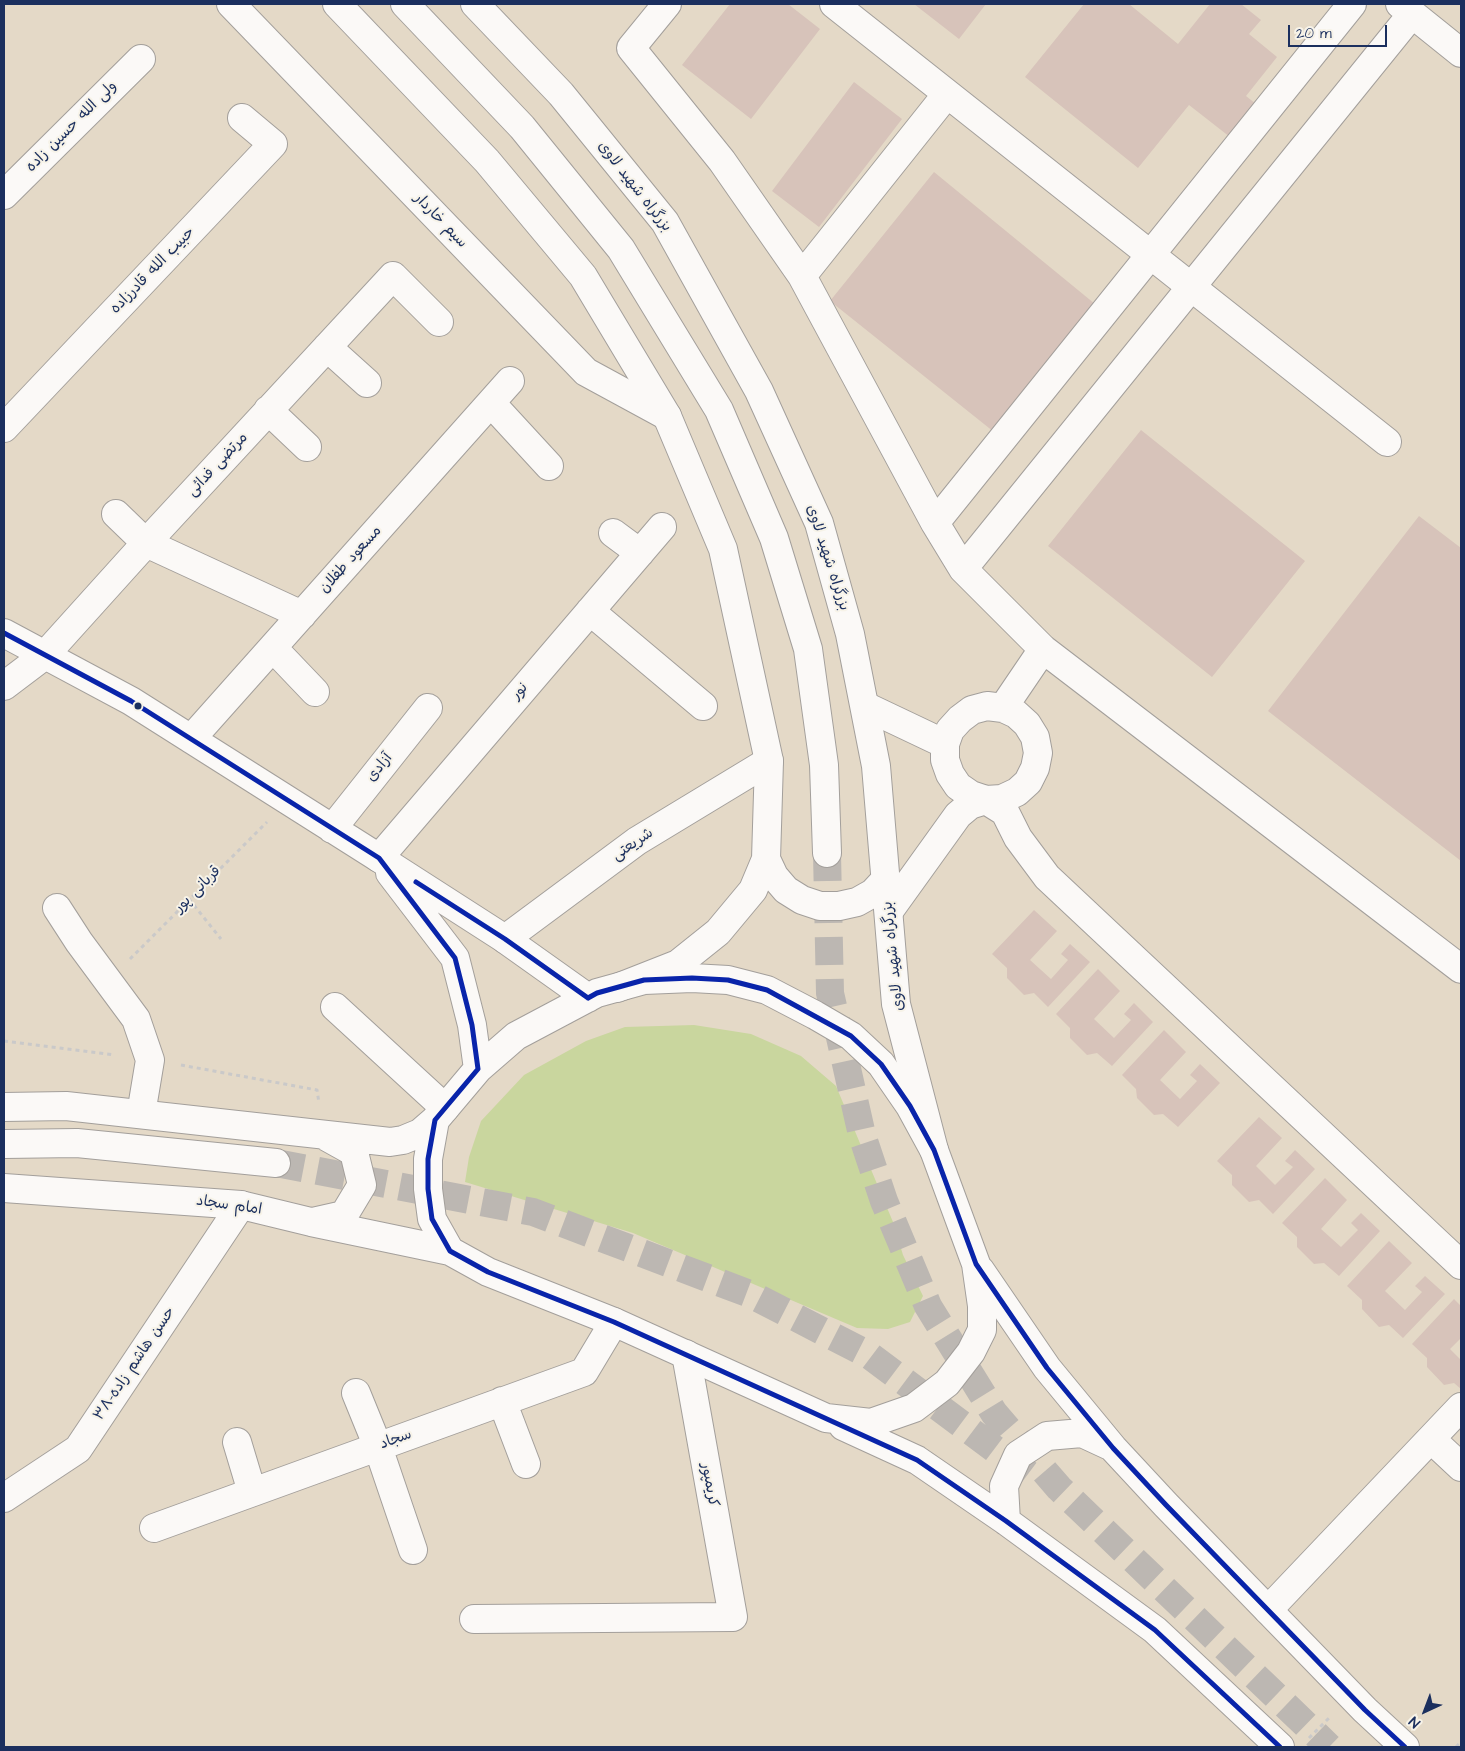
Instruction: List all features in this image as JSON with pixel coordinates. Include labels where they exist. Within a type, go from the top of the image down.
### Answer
[{"type":"main road","name":"سیم خاردار","points":[[231,4],[586,372],[667,416]]},
{"type":"main road","points":[[337,4],[487,161],[583,276],[667,416],[723,549],[769,761],[766,859],[753,890],[718,932],[678,964],[617,988]]},
{"type":"main road","points":[[406,4],[522,127],[620,249],[720,410],[774,538],[808,649],[824,765],[827,853]]},
{"type":"main road","name":"بزرگراه شهید لاوی","points":[[475,4],[561,94],[665,222],[759,391],[819,524],[850,634],[865,706],[876,766],[896,1004],[934,1150]]},
{"type":"main road","points":[[667,4],[631,48],[722,161],[802,276],[936,523],[963,569],[1044,649],[1461,969]]},
{"type":"main road","points":[[834,4],[1386,442]]},
{"type":"main road","points":[[936,523],[1352,4]]},
{"type":"main road","points":[[963,569],[1191,286],[1406,9],[1461,53]]},
{"type":"main road","name":"ولی الله حسین زاده","points":[[4,194],[140,59]]},
{"type":"main road","points":[[802,276],[947,94]]},
{"type":"main road","name":"حبیب الله قادرزاده","points":[[4,428],[274,144],[242,118]]},
{"type":"main road","name":"مرتضی فدائی","points":[[4,686],[45,655],[146,542],[392,276],[439,322]]},
{"type":"main road","points":[[326,347],[367,383]]},
{"type":"main road","name":"مسعود طفلان","points":[[191,739],[510,381]]},
{"type":"main road","points":[[491,403],[549,466]]},
{"type":"main road","points":[[268,410],[307,447]]},
{"type":"main road","points":[[116,514],[146,542],[302,615]]},
{"type":"main road","name":"نور","points":[[379,858],[662,527]]},
{"type":"main road","points":[[613,533],[640,552]]},
{"type":"main road","points":[[590,611],[703,706]]},
{"type":"main road","points":[[4,633],[131,701],[379,858],[505,940],[588,998]]},
{"type":"main road","points":[[273,648],[315,692]]},
{"type":"main road","points":[[1002,708],[1044,649]]},
{"type":"main road","points":[[865,706],[945,744]]},
{"type":"main road","points":[[889,911],[958,815],[970,805],[986,800],[1002,799],[1017,792],[1028,782],[1035,768],[1038,753],[1035,737],[1028,724],[1016,714],[1002,708],[987,706],[972,710],[950,730],[945,744],[944,760],[958,786],[972,795],[986,800],[1004,812],[1018,838],[1047,877],[1461,1265]]},
{"type":"main road","name":"آزادی","points":[[332,828],[428,708]]},
{"type":"main road","name":"شریعتی","points":[[505,940],[636,841],[769,761]]},
{"type":"main road","points":[[379,858],[455,958],[472,1025],[478,1069]]},
{"type":"main road","points":[[766,859],[774,876],[786,890],[802,900],[820,906],[839,906],[857,902],[873,893],[886,879]]},
{"type":"main road","points":[[57,908],[79,942],[136,1019],[150,1060],[141,1114]]},
{"type":"main road","points":[[4,1107],[66,1106],[390,1142],[404,1140],[420,1133],[440,1114],[478,1069],[516,1036],[597,993],[644,980],[692,978],[728,980],[768,990],[851,1036],[881,1064],[910,1106],[934,1150],[976,1264],[982,1306],[982,1330],[971,1352],[947,1383],[914,1408],[871,1423],[826,1418]]},
{"type":"main road","points":[[335,1007],[440,1114]]},
{"type":"main road","points":[[440,1114],[428,1159],[428,1189],[432,1220],[450,1252]]},
{"type":"main road","points":[[311,1222],[344,1215],[362,1186],[354,1152],[325,1135]]},
{"type":"main road","points":[[4,1144],[77,1143],[276,1163]]},
{"type":"main road","name":"امام سجاد","points":[[4,1188],[241,1205],[450,1252],[488,1272],[614,1322],[826,1418]]},
{"type":"main road","name":"۳۸-حسن هاشم زاده","points":[[4,1498],[78,1449],[241,1205]]},
{"type":"main road","points":[[976,1264],[1047,1368],[1113,1448],[1351,1695],[1405,1747]]},
{"type":"main road","name":"سجاد","points":[[154,1528],[584,1372],[614,1322]]},
{"type":"main road","name":"کریمپور","points":[[474,1619],[733,1617],[686,1354]]},
{"type":"main road","points":[[356,1393],[378,1446],[413,1550]]},
{"type":"main road","points":[[502,1401],[526,1464]]},
{"type":"main road","points":[[1268,1610],[1461,1407]]},
{"type":"main road","points":[[826,1418],[917,1460],[1006,1521],[1155,1630],[1280,1747]]},
{"type":"main road","points":[[1006,1521],[1004,1486],[1018,1455],[1047,1436],[1065,1434],[1082,1433],[1113,1448]]},
{"type":"main road","points":[[1431,1439],[1461,1467]]},
{"type":"main road","points":[[237,1442],[252,1492]]},
{"type":"path","name":"قربانی پور","points":[[108,980],[288,801]]},
{"type":"path","points":[[189,899],[221,939]]},
{"type":"path","points":[[1306,1741],[1351,1695]]},
{"type":"path","points":[[1456,1747],[1461,1742]]},
{"type":"green space","points":[[694,1025],[751,1034],[801,1056],[836,1086],[893,1222],[903,1255],[923,1296],[910,1322],[888,1329],[857,1328],[633,1233],[465,1182],[469,1157],[481,1121],[524,1075],[586,1041],[625,1027]]},
{"type":"building","points":[[730,4],[788,4],[820,29],[751,119],[682,65]]},
{"type":"building","points":[[914,4],[986,4],[959,39]]},
{"type":"building","points":[[1084,4],[1129,4],[1178,44],[1210,4],[1241,4],[1261,20],[1249,34],[1277,57],[1246,96],[1256,104],[1230,137],[1189,105],[1138,168],[1025,77]]},
{"type":"building","points":[[854,82],[902,119],[819,227],[772,191]]},
{"type":"building","points":[[934,172],[1095,304],[994,432],[830,301]]},
{"type":"building","points":[[1141,430],[1305,561],[1212,677],[1048,546]]},
{"type":"building","points":[[1419,516],[1461,548],[1461,861],[1268,711]]},
{"type":"building","points":[[1034,910],[1057,931],[1030,960],[1051,979],[1068,960],[1061,954],[1070,944],[1090,962],[1048,1007],[1034,993],[1024,995],[1007,978],[1007,968],[992,954]]},
{"type":"building","points":[[1098,969],[1120,991],[1094,1019],[1114,1038],[1131,1020],[1124,1014],[1134,1003],[1153,1022],[1112,1066],[1097,1053],[1087,1055],[1070,1038],[1070,1028],[1056,1014]]},
{"type":"building","points":[[1164,1030],[1186,1052],[1160,1080],[1180,1099],[1197,1081],[1190,1075],[1200,1064],[1220,1083],[1178,1127],[1163,1114],[1154,1115],[1137,1098],[1136,1089],[1122,1075]]},
{"type":"building","points":[[1259,1117],[1282,1138],[1256,1166],[1275,1185],[1293,1167],[1285,1161],[1295,1150],[1315,1169],[1273,1214],[1259,1200],[1249,1202],[1232,1185],[1232,1175],[1217,1161]]},
{"type":"building","points":[[1325,1178],[1347,1200],[1321,1229],[1341,1247],[1358,1230],[1351,1223],[1361,1213],[1380,1231],[1339,1276],[1324,1263],[1314,1264],[1297,1247],[1297,1237],[1282,1223]]},
{"type":"building","points":[[1389,1241],[1412,1263],[1385,1291],[1405,1310],[1422,1292],[1415,1286],[1425,1276],[1445,1294],[1403,1338],[1389,1325],[1379,1327],[1362,1309],[1362,1300],[1347,1286]]},
{"type":"building","points":[[1454,1299],[1461,1306],[1461,1338],[1450,1349],[1461,1360],[1461,1389],[1454,1383],[1444,1385],[1427,1367],[1427,1358],[1412,1344]]},
{"type":"tunnel","points":[[827,853],[830,993],[862,1135],[884,1201],[928,1306],[994,1413],[1059,1488],[1329,1747]]},
{"type":"tunnel","points":[[276,1163],[533,1212],[750,1294],[869,1355],[1032,1477]]},
{"type":"transit line","points":[[4,633],[131,701],[379,858],[455,958],[472,1025],[478,1069],[435,1120],[428,1159],[428,1189],[432,1219],[450,1251],[488,1272],[614,1322],[917,1460],[1006,1521],[1155,1630],[1280,1747]]},
{"type":"transit line","points":[[416,882],[505,939],[588,998]]},
{"type":"transit line","points":[[588,998],[597,993],[644,980],[692,978],[728,980],[767,990],[851,1036],[881,1064],[910,1106],[934,1150],[976,1264],[1047,1368],[1113,1448],[1166,1505],[1365,1710],[1405,1747]]}]
